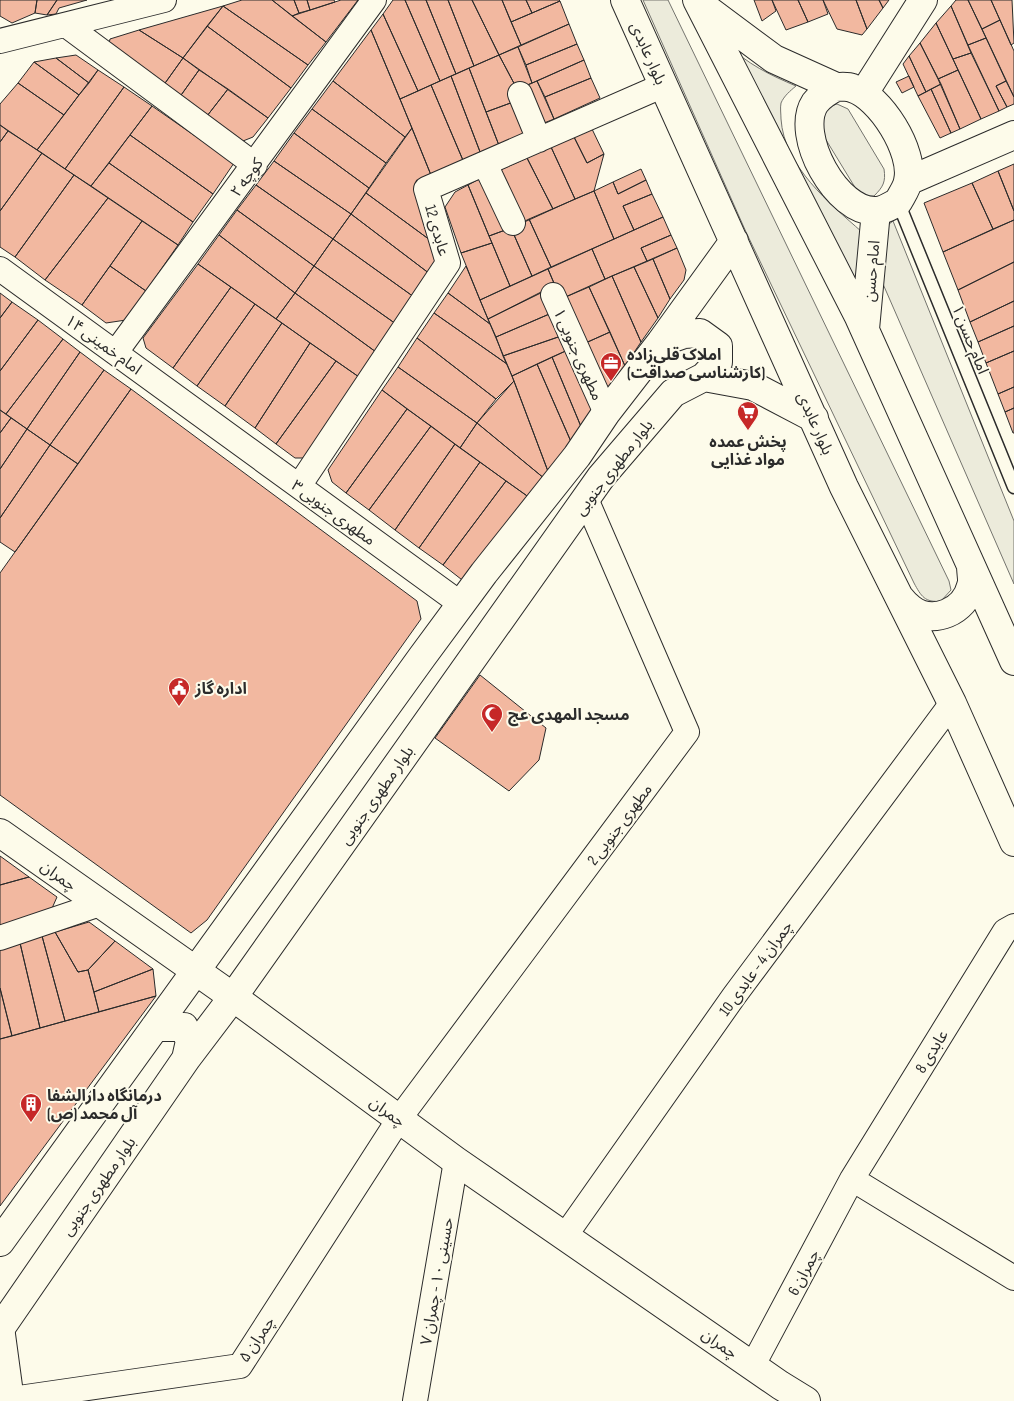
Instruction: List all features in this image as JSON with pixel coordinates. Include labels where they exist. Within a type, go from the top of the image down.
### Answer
[{"type":"street","points":[[0,41],[164,0]]},
{"type":"street","name":"کوچه ۲","points":[[116,352],[255,165],[374,0]]},
{"type":"street","name":"بلوار عابدی","points":[[625,0],[844,487],[952,703],[1014,842]]},
{"type":"street","points":[[864,93],[923,0]]},
{"type":"street","points":[[697,1],[774,59],[836,87],[851,87],[864,93],[878,105],[893,125],[906,156],[894,198]]},
{"type":"street","points":[[697,1],[865,330],[1014,661]]},
{"type":"street","points":[[66,24],[255,165]]},
{"type":"street","name":"عابدی 12","points":[[299,486],[448,263],[426,189],[664,85]]},
{"type":"street","points":[[836,87],[823,94],[814,104],[810,118],[810,134],[817,160],[832,184],[848,199],[861,207],[894,198],[1014,135]]},
{"type":"street","points":[[520,94],[539,140]]},
{"type":"street","points":[[485,164],[513,223]]},
{"type":"street","name":"امام حسن","points":[[865,330],[894,198]]},
{"type":"street","points":[[0,1242],[461,604],[577,456],[606,413],[661,342],[734,241]]},
{"type":"street","name":"امام خمینی ۱۴","points":[[0,269],[207,419]]},
{"type":"street","name":"مطهری جنوبی ۱","points":[[553,295],[606,413]]},
{"type":"street","points":[[661,342],[684,334],[700,333],[718,346],[718,362],[704,377]]},
{"type":"street","points":[[704,377],[753,386],[814,418]]},
{"type":"street","name":"بلوار مطهری جنوبی","points":[[1,1328],[186,1059],[259,961],[601,477],[674,393],[704,377]]},
{"type":"street","name":"مطهری جنوبی ۳","points":[[207,419],[461,604]]},
{"type":"street","name":"مطهری جنوبی 2","points":[[399,1119],[687,732],[586,499]]},
{"type":"street","points":[[899,597],[912,610],[930,617],[948,614],[964,602],[972,585],[971,566]]},
{"type":"street","name":"چمران 4 - عابدی 10","points":[[565,1236],[734,996],[952,703]]},
{"type":"street","name":"چمران","points":[[0,833],[233,997],[456,1161],[753,1366],[786,1393],[806,1401]]},
{"type":"street","points":[[0,938],[100,904]]},
{"type":"street","points":[[231,924],[232,949],[242,961],[259,961]]},
{"type":"street","name":"عابدی 8","points":[[852,1179],[1005,931],[1014,926]]},
{"type":"street","points":[[155,1027],[184,1027],[190,1041],[186,1059]]},
{"type":"street","name":"چمران ۵","points":[[12,1400],[240,1366],[399,1119]]},
{"type":"street","name":"حسينی ۱۰ - چمران ۷","points":[[415,1401],[456,1161]]},
{"type":"street","points":[[852,1179],[1014,1278]]},
{"type":"street","name":"چمران 6","points":[[753,1366],[852,1179]]},
{"type":"street","points":[[1,1328],[12,1400]]},
{"type":"lane","name":"امام حسن ۱","points":[[894,198],[1014,487]]},
{"type":"shaded area","points":[[643,0],[668,0],[949,581],[951,590],[941,601],[931,601],[924,598],[914,583],[746,232]]},
{"type":"shaded area","points":[[727,44],[759,68],[796,86],[785,96],[781,103],[784,136],[799,168],[810,182],[862,232],[860,287]]},
{"type":"shaded area","points":[[837,104],[848,109],[884,169],[885,177],[883,184],[874,196],[866,196],[856,189],[820,130],[822,113],[828,107]]},
{"type":"shaded area","points":[[893,221],[1014,521],[1014,584],[883,284],[883,229]]},
{"type":"building","points":[[0,0],[37,0],[35,13],[12,23],[0,16]]},
{"type":"building","points":[[37,0],[57,0],[47,15],[35,13]]},
{"type":"building","points":[[57,0],[87,0],[59,8],[56,14],[47,15]]},
{"type":"building","points":[[242,0],[272,0],[326,42],[308,65],[223,6]]},
{"type":"building","points":[[272,0],[294,0],[299,13],[292,16]]},
{"type":"building","points":[[294,0],[307,0],[310,10],[299,13]]},
{"type":"building","points":[[307,0],[334,0],[335,2],[310,10]]},
{"type":"building","points":[[341,0],[358,0],[326,42],[292,16]]},
{"type":"building","points":[[393,0],[405,0],[440,81],[418,91],[383,14]]},
{"type":"building","points":[[405,0],[426,0],[456,74],[440,81]]},
{"type":"building","points":[[426,0],[448,0],[474,66],[456,74]]},
{"type":"building","points":[[448,0],[472,0],[499,55],[474,66]]},
{"type":"building","points":[[472,0],[502,0],[521,45],[499,55]]},
{"type":"building","points":[[502,0],[526,0],[532,13],[511,22]]},
{"type":"building","points":[[526,0],[559,0],[560,1],[532,13]]},
{"type":"building","points":[[754,0],[772,0],[776,11],[762,21]]},
{"type":"building","points":[[772,0],[798,0],[808,22],[786,30]]},
{"type":"building","points":[[798,0],[823,0],[828,14],[808,22]]},
{"type":"building","points":[[823,0],[856,0],[867,29],[862,35],[837,29]]},
{"type":"building","points":[[856,0],[879,0],[883,8],[867,29]]},
{"type":"building","points":[[879,0],[889,0],[883,8]]},
{"type":"building","points":[[956,0],[968,0],[986,38],[968,45],[951,6]]},
{"type":"building","points":[[968,0],[991,0],[1000,20],[982,29]]},
{"type":"building","points":[[991,0],[1012,0],[1014,43],[1011,45]]},
{"type":"building","points":[[560,1],[569,24],[521,45],[511,22]]},
{"type":"building","points":[[223,6],[183,58],[139,30]]},
{"type":"building","points":[[223,6],[308,65],[291,88],[207,26]]},
{"type":"building","points":[[951,6],[971,53],[953,59],[936,23]]},
{"type":"building","points":[[383,14],[418,91],[400,99],[371,30]]},
{"type":"building","points":[[1000,20],[1014,51],[1014,97],[982,29]]},
{"type":"building","points":[[936,23],[958,70],[938,79],[920,43]]},
{"type":"building","points":[[569,24],[577,44],[526,65],[518,47]]},
{"type":"building","points":[[207,26],[291,88],[268,118],[183,58]]},
{"type":"building","points":[[139,30],[183,58],[163,86],[108,48],[110,39]]},
{"type":"building","points":[[371,30],[412,128],[405,137],[333,81]]},
{"type":"building","points":[[986,38],[1006,81],[996,86],[1007,107],[999,111],[968,45]]},
{"type":"building","points":[[920,43],[941,84],[926,92],[909,56]]},
{"type":"building","points":[[577,44],[584,60],[532,83],[526,65]]},
{"type":"building","points":[[518,47],[532,83],[517,89],[499,55]]},
{"type":"building","points":[[971,53],[999,111],[981,119],[953,59]]},
{"type":"building","points":[[76,55],[98,70],[89,83],[56,58]]},
{"type":"building","points":[[499,55],[517,89],[516,101],[486,112],[469,68]]},
{"type":"building","points":[[909,56],[926,92],[918,96],[903,64]]},
{"type":"building","points":[[56,58],[89,83],[79,95],[34,62]]},
{"type":"building","points":[[183,58],[199,70],[179,98],[163,86]]},
{"type":"building","points":[[584,60],[591,78],[545,97],[537,81]]},
{"type":"building","points":[[34,62],[79,95],[64,115],[18,83]]},
{"type":"building","points":[[469,68],[500,148],[482,157],[451,76]]},
{"type":"building","points":[[98,70],[124,87],[65,169],[37,150]]},
{"type":"building","points":[[199,70],[228,89],[207,116],[179,98]]},
{"type":"building","points":[[958,70],[981,119],[960,129],[938,79]]},
{"type":"building","points":[[451,76],[482,157],[465,165],[431,85]]},
{"type":"building","points":[[909,76],[914,87],[902,93],[896,82]]},
{"type":"building","points":[[591,78],[600,98],[554,119],[545,97]]},
{"type":"building","points":[[333,81],[405,137],[386,163],[312,109]]},
{"type":"building","points":[[537,81],[554,119],[539,125],[523,87]]},
{"type":"building","points":[[1006,81],[1014,97],[1014,104],[1007,107],[996,86]]},
{"type":"building","points":[[18,83],[64,115],[37,150],[0,125],[0,104]]},
{"type":"building","points":[[941,84],[960,129],[951,133],[931,89]]},
{"type":"building","points":[[431,85],[465,165],[433,180],[400,99]]},
{"type":"building","points":[[124,87],[152,106],[91,186],[65,169]]},
{"type":"building","points":[[228,89],[268,118],[253,137],[243,141],[207,116]]},
{"type":"building","points":[[931,89],[951,133],[940,138],[918,96]]},
{"type":"building","points":[[516,101],[530,134],[500,148],[486,112]]},
{"type":"building","points":[[152,106],[234,163],[213,194],[130,135]]},
{"type":"building","points":[[312,109],[386,163],[369,188],[294,133]]},
{"type":"building","points":[[0,125],[8,131],[0,142]]},
{"type":"building","points":[[412,128],[433,180],[430,240],[366,193]]},
{"type":"building","points":[[592,129],[604,154],[587,163],[574,137]]},
{"type":"building","points":[[8,131],[42,153],[0,211],[0,142]]},
{"type":"building","points":[[294,133],[369,188],[351,214],[274,161]]},
{"type":"building","points":[[130,135],[213,194],[193,222],[109,163]]},
{"type":"building","points":[[574,137],[587,163],[604,154],[594,191],[575,199],[551,147]]},
{"type":"building","points":[[551,147],[575,199],[553,209],[527,158]]},
{"type":"building","points":[[42,153],[74,175],[15,257],[0,247],[0,211]]},
{"type":"building","points":[[527,158],[553,209],[520,224],[498,171]]},
{"type":"building","points":[[274,161],[351,214],[333,239],[256,185]]},
{"type":"building","points":[[109,163],[193,222],[178,245],[91,186]]},
{"type":"building","points":[[1014,164],[1014,211],[998,171]]},
{"type":"building","points":[[641,169],[646,180],[618,194],[613,182]]},
{"type":"building","points":[[998,171],[1014,211],[1014,220],[993,229],[972,183]]},
{"type":"building","points":[[74,175],[108,198],[45,280],[15,257]]},
{"type":"building","points":[[483,177],[508,229],[489,236],[468,185]]},
{"type":"building","points":[[646,180],[652,194],[623,206],[634,230],[614,239],[594,191],[613,182],[618,194]]},
{"type":"building","points":[[972,183],[993,229],[943,252],[924,203]]},
{"type":"building","points":[[256,185],[333,239],[314,266],[237,210]]},
{"type":"building","points":[[468,185],[492,243],[461,253],[445,207],[455,192]]},
{"type":"building","points":[[594,191],[614,239],[551,267],[529,219]]},
{"type":"building","points":[[366,193],[430,240],[437,265],[430,274],[351,214]]},
{"type":"building","points":[[652,194],[663,217],[634,230],[623,206]]},
{"type":"building","points":[[108,198],[142,221],[82,305],[45,280]]},
{"type":"building","points":[[237,210],[314,266],[295,293],[219,235]]},
{"type":"building","points":[[351,214],[430,274],[414,297],[333,239]]},
{"type":"building","points":[[663,217],[671,235],[641,248],[647,261],[605,279],[592,249]]},
{"type":"building","points":[[529,219],[551,267],[532,276],[511,228]]},
{"type":"building","points":[[1014,220],[1014,262],[958,290],[943,252]]},
{"type":"building","points":[[142,221],[178,245],[146,291],[110,266]]},
{"type":"building","points":[[511,228],[532,276],[510,286],[489,236]]},
{"type":"building","points":[[219,235],[295,293],[276,319],[198,264]]},
{"type":"building","points":[[671,235],[677,248],[647,261],[641,248]]},
{"type":"building","points":[[333,239],[414,297],[396,324],[314,266]]},
{"type":"building","points":[[492,243],[510,286],[480,300],[461,253]]},
{"type":"building","points":[[677,248],[686,270],[684,280],[670,299],[653,259]]},
{"type":"building","points":[[592,249],[605,279],[561,299],[548,269]]},
{"type":"building","points":[[653,259],[670,299],[658,318],[634,267]]},
{"type":"building","points":[[1014,262],[1014,301],[970,322],[958,290]]},
{"type":"building","points":[[198,264],[231,287],[173,368],[146,348],[143,338]]},
{"type":"building","points":[[110,266],[146,291],[126,320],[106,323],[82,305]]},
{"type":"building","points":[[314,266],[396,324],[376,352],[295,293]]},
{"type":"building","points":[[466,266],[480,300],[490,324],[448,293]]},
{"type":"building","points":[[634,267],[658,318],[641,342],[612,276]]},
{"type":"building","points":[[548,269],[555,286],[488,319],[480,300]]},
{"type":"building","points":[[612,276],[641,342],[625,366],[589,287]]},
{"type":"building","points":[[231,287],[255,304],[197,386],[173,368]]},
{"type":"building","points":[[589,287],[610,332],[581,345],[561,299]]},
{"type":"building","points":[[545,290],[554,312],[496,337],[488,319]]},
{"type":"building","points":[[0,293],[12,302],[0,318]]},
{"type":"building","points":[[295,293],[376,352],[359,377],[276,319]]},
{"type":"building","points":[[448,293],[490,324],[507,364],[434,313]]},
{"type":"building","points":[[1014,301],[1014,326],[978,342],[970,322]]},
{"type":"building","points":[[12,302],[38,320],[0,371],[0,318]]},
{"type":"building","points":[[255,304],[282,323],[225,406],[197,386]]},
{"type":"building","points":[[554,312],[564,335],[503,356],[496,337]]},
{"type":"building","points":[[434,313],[507,364],[514,381],[496,399],[417,338]]},
{"type":"building","points":[[38,320],[63,339],[6,414],[0,410],[0,371]]},
{"type":"building","points":[[282,323],[310,343],[255,428],[225,406]]},
{"type":"building","points":[[1014,326],[1014,351],[986,363],[978,342]]},
{"type":"building","points":[[610,332],[625,366],[605,396],[581,345]]},
{"type":"building","points":[[564,335],[570,349],[512,376],[503,356]]},
{"type":"building","points":[[417,338],[496,399],[477,423],[398,367]]},
{"type":"building","points":[[63,339],[80,352],[27,429],[6,414]]},
{"type":"building","points":[[310,343],[336,361],[276,444],[255,428]]},
{"type":"building","points":[[570,349],[597,410],[582,429],[552,357]]},
{"type":"building","points":[[1014,351],[1014,387],[998,394],[986,363]]},
{"type":"building","points":[[80,352],[104,370],[50,445],[27,429]]},
{"type":"building","points":[[552,357],[582,429],[572,444],[537,364]]},
{"type":"building","points":[[336,361],[359,377],[304,458],[295,458],[276,444]]},
{"type":"building","points":[[537,364],[572,444],[549,474],[512,376]]},
{"type":"building","points":[[398,367],[477,423],[460,448],[382,390]]},
{"type":"building","points":[[104,370],[131,389],[78,464],[50,445]]},
{"type":"building","points":[[514,381],[549,474],[545,479],[477,423]]},
{"type":"building","points":[[1014,387],[1014,408],[1005,412],[998,394]]},
{"type":"building","name":"اداره گاز","points":[[131,389],[417,601],[421,619],[207,920],[191,933],[0,795],[0,573]]},
{"type":"building","points":[[382,390],[407,409],[346,493],[332,482],[328,470]]},
{"type":"building","points":[[1014,408],[1014,433],[1013,433],[1005,412]]},
{"type":"building","points":[[407,409],[431,426],[369,510],[346,493]]},
{"type":"building","points":[[0,410],[11,418],[0,433]]},
{"type":"building","points":[[11,418],[27,429],[0,469],[0,433]]},
{"type":"building","points":[[477,423],[545,479],[530,498],[460,448]]},
{"type":"building","points":[[431,426],[455,444],[395,530],[369,510]]},
{"type":"building","points":[[27,429],[50,445],[0,518],[0,469]]},
{"type":"building","points":[[455,444],[480,462],[419,548],[395,530]]},
{"type":"building","points":[[50,445],[78,464],[15,552],[0,542],[0,518]]},
{"type":"building","points":[[480,462],[506,481],[443,565],[419,548]]},
{"type":"building","points":[[506,481],[530,498],[466,583],[443,565]]},
{"type":"building","name":"مسجد المهدی عج","points":[[480,675],[546,728],[539,760],[509,791],[435,738]]},
{"type":"building","points":[[0,856],[29,877],[0,885]]},
{"type":"building","points":[[29,877],[57,897],[49,915],[0,929],[0,885]]},
{"type":"building","points":[[89,922],[115,941],[88,970],[78,972],[55,932]]},
{"type":"building","points":[[55,932],[78,972],[88,970],[99,1012],[65,1021],[42,936]]},
{"type":"building","points":[[42,936],[65,1021],[40,1028],[20,943]]},
{"type":"building","points":[[115,941],[153,969],[94,992],[88,970]]},
{"type":"building","points":[[20,943],[40,1028],[12,1036],[0,988],[0,949]]},
{"type":"building","points":[[153,969],[156,996],[99,1012],[94,992]]},
{"type":"building","points":[[0,988],[12,1036],[0,1039]]},
{"type":"building","name":"درمانگاه دارالشفا آل محمد (ص)","points":[[156,996],[0,1206],[0,1039]]},
{"type":"place","name":"املاک قلی‌زاده (کارشناسی صداقت)","points":[[611,382]]},
{"type":"place","name":"پخش عمده مواد غذایی","points":[[748,431]]},
{"type":"place","name":"اداره گاز","points":[[179,707]]},
{"type":"place","name":"مسجد المهدی عج","points":[[492,733]]},
{"type":"place","name":"درمانگاه دارالشفا آل محمد (ص)","points":[[31,1123]]}]
